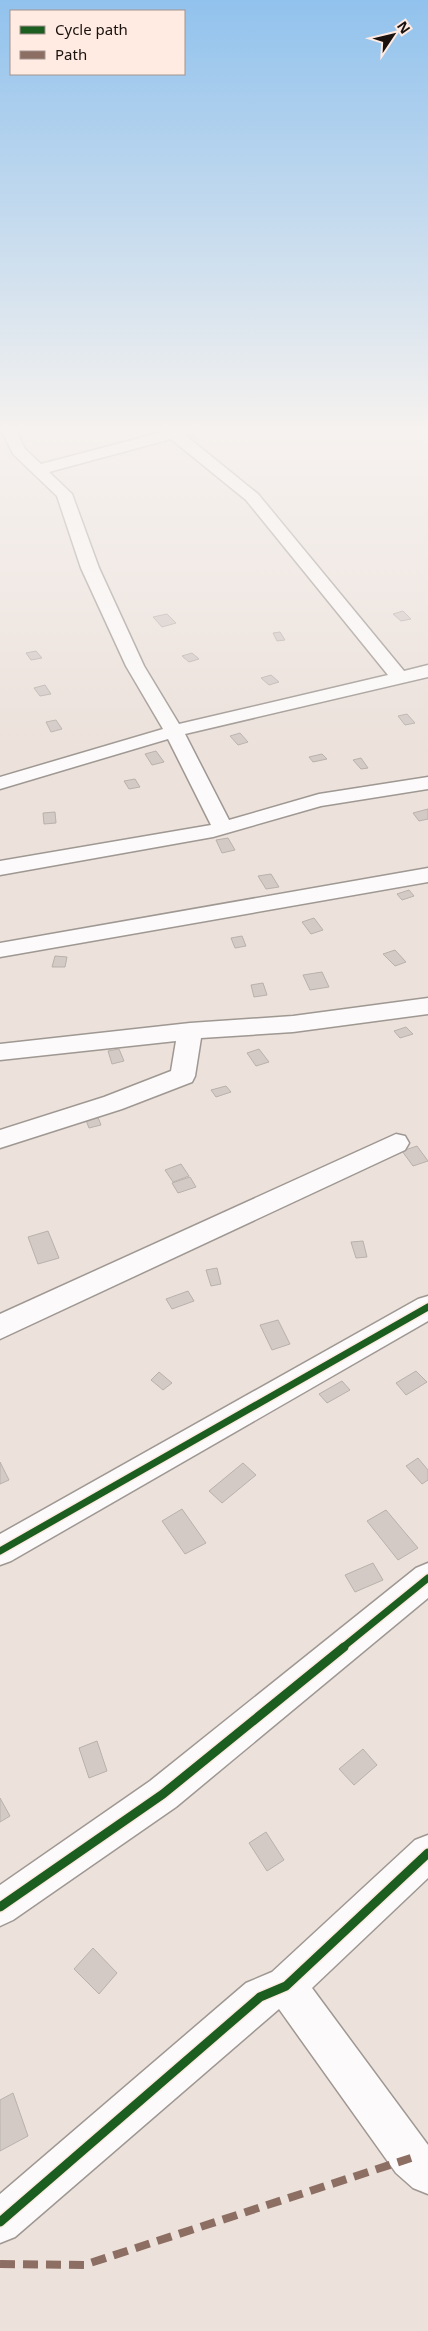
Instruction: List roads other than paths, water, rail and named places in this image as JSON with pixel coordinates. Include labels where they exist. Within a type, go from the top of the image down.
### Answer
[{"type":"street","points":[[79,538],[90,568],[135,666],[174,732],[223,828]]},
{"type":"street","points":[[285,538],[400,678]]},
{"type":"street","points":[[0,782],[174,732],[428,671]]},
{"type":"street","points":[[0,868],[223,828],[319,800],[428,783]]},
{"type":"street","points":[[0,950],[428,876]]},
{"type":"street","points":[[0,1052],[190,1031],[293,1024],[428,1006]]},
{"type":"street","points":[[0,1139],[113,1103],[183,1076],[190,1031]]},
{"type":"street","points":[[0,1327],[396,1143]]},
{"type":"street","points":[[0,1551],[428,1307]]},
{"type":"street","points":[[0,1907],[163,1794],[428,1578]]},
{"type":"street","points":[[0,2222],[260,1997],[286,1986],[428,1853]]},
{"type":"street","points":[[286,1986],[411,2158],[428,2173]]}]
